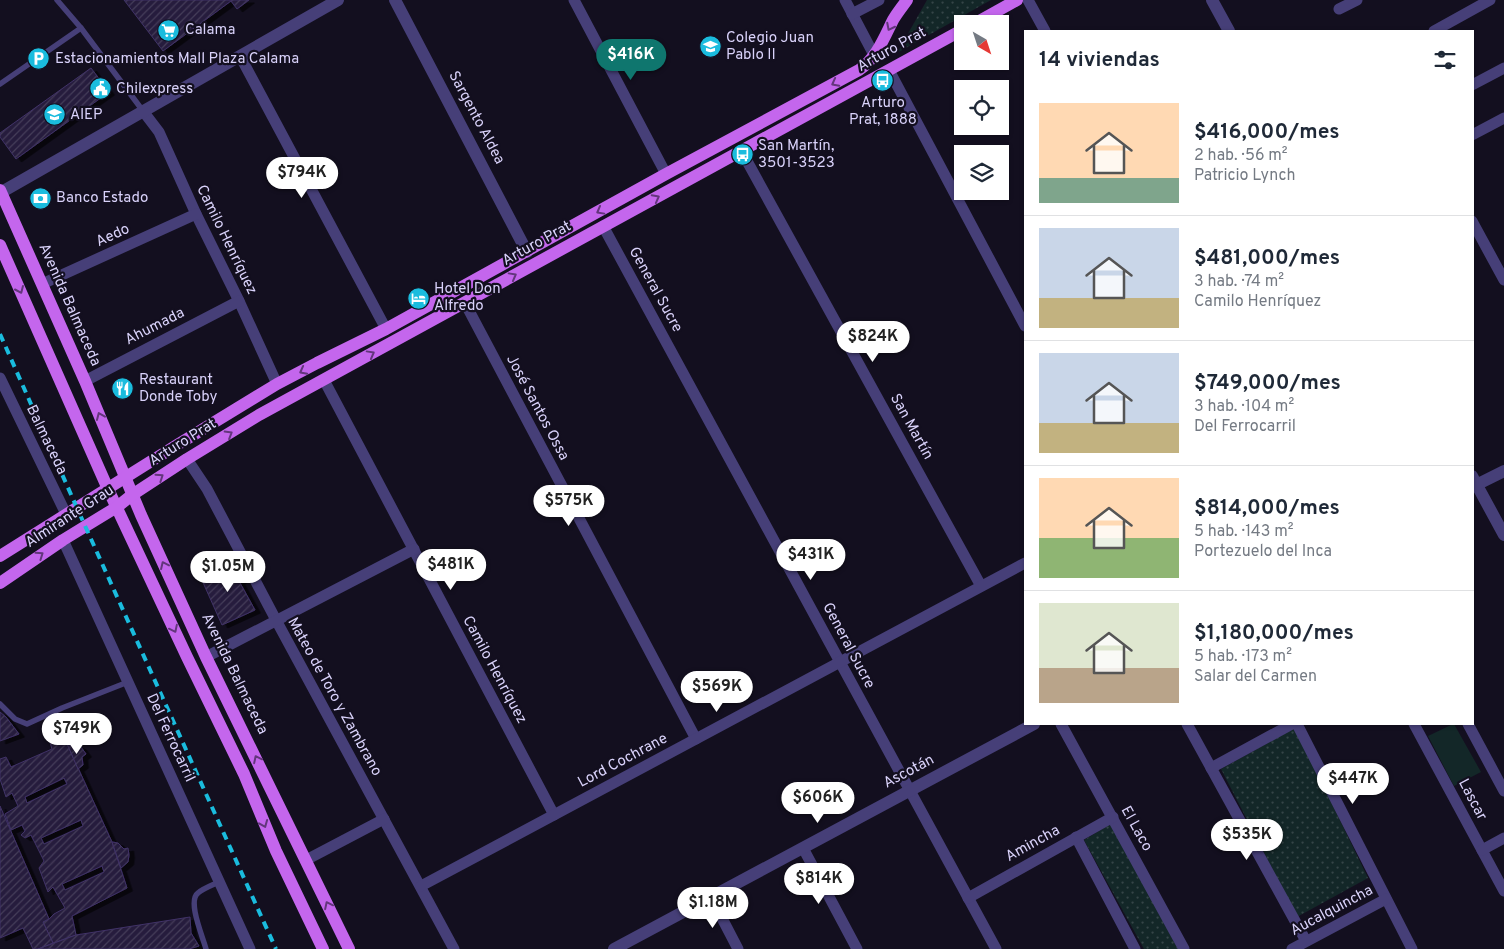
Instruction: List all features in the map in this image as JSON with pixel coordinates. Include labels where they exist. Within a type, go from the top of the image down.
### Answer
[{"type":"main road","name":"Arturo Prat","points":[[126,477],[277,384],[386,329],[666,174],[860,70],[866,66],[874,55],[907,0]]},
{"type":"main road","points":[[990,15],[1017,0]]},
{"type":"main road","name":"Arturo Prat","points":[[132,495],[259,415],[954,34]]},
{"type":"main road","name":"Avenida Balmaceda","points":[[0,192],[85,381],[132,495],[206,657],[349,949]]},
{"type":"main road","points":[[0,245],[108,489],[187,657],[237,757],[276,851],[323,949]]},
{"type":"main road","name":"Almirante Grau","points":[[0,556],[126,477]]},
{"type":"main road","name":"Almirante Grau","points":[[0,583],[63,540],[117,508],[132,495]]},
{"type":"street","points":[[0,192],[338,0]]},
{"type":"street","name":"Sargento Aldea","points":[[395,0],[527,252]]},
{"type":"street","points":[[574,0],[666,174]]},
{"type":"street","points":[[845,0],[874,55]]},
{"type":"street","points":[[852,14],[879,0]]},
{"type":"street","points":[[1028,0],[1044,30]]},
{"type":"street","points":[[1212,0],[1228,30]]},
{"type":"street","points":[[1340,10],[1357,0]]},
{"type":"street","points":[[1436,30],[1490,0]]},
{"type":"street","points":[[240,56],[386,329]]},
{"type":"street","points":[[1474,84],[1504,68]]},
{"type":"street","points":[[888,70],[1024,324]]},
{"type":"street","name":"Camilo Henríquez","points":[[143,111],[159,132],[277,384]]},
{"type":"street","points":[[1474,134],[1504,118]]},
{"type":"street","name":"San Martín","points":[[742,152],[981,586]]},
{"type":"street","name":"Aedo","points":[[42,284],[196,214]]},
{"type":"street","points":[[1474,225],[1504,280]]},
{"type":"street","name":"General Sucre","points":[[603,226],[996,949]]},
{"type":"street","name":"Ahumada","points":[[85,381],[239,301]]},
{"type":"street","name":"José Santos Ossa","points":[[465,303],[696,739]]},
{"type":"street","name":"Balmaceda","points":[[0,378],[66,514]]},
{"type":"street","name":"Camilo Henríquez","points":[[324,380],[554,815]]},
{"type":"street","name":"Mateo de Toro y Zambrano","points":[[187,459],[207,489],[454,949]]},
{"type":"street","points":[[1504,471],[1474,482],[1504,535]]},
{"type":"street","name":"Del Ferrocarril","points":[[63,540],[250,949]]},
{"type":"street","points":[[206,657],[414,549]]},
{"type":"street","name":"Lord Cochrane","points":[[421,886],[1024,564]]},
{"type":"street","name":"Ascotán","points":[[614,949],[1032,725]]},
{"type":"street","name":"El Laco","points":[[1062,725],[1184,949]]},
{"type":"street","points":[[1188,725],[1306,941]]},
{"type":"street","points":[[1212,768],[1290,725]]},
{"type":"street","points":[[1298,725],[1412,949]]},
{"type":"street","name":"Lascar","points":[[1415,725],[1504,891]]},
{"type":"street","points":[[1469,725],[1504,791]]},
{"type":"street","name":"Amincha","points":[[968,898],[1112,817]]},
{"type":"street","points":[[306,860],[384,819]]},
{"type":"street","points":[[1076,837],[1135,949]]},
{"type":"street","points":[[1482,850],[1504,838]]},
{"type":"street","points":[[803,848],[857,949]]},
{"type":"street","points":[[711,897],[738,949]]},
{"type":"street","name":"Aucalquincha","points":[[1292,949],[1386,899]]},
{"type":"lane","points":[[57,0],[81,28],[143,111]]},
{"type":"lane","points":[[0,84],[81,28]]},
{"type":"lane","points":[[0,704],[15,719],[27,724],[128,682]]},
{"type":"lane","points":[[206,949],[193,901],[196,894],[219,882]]},
{"type":"green space","points":[[927,0],[991,0],[964,15],[954,15],[954,21],[897,53]]},
{"type":"green space","points":[[1455,725],[1481,772],[1454,786],[1428,736]]},
{"type":"green space","points":[[1295,728],[1368,878],[1297,917],[1221,769]]},
{"type":"green space","points":[[1111,824],[1178,949],[1144,949],[1084,840]]},
{"type":"building","name":"Calama","points":[[124,0],[249,0],[237,9],[231,1],[163,51]]},
{"type":"building","points":[[91,68],[109,92],[16,159],[0,137],[0,133]]},
{"type":"building","points":[[237,563],[245,578],[239,581],[255,610],[222,625],[201,578],[221,567]]},
{"type":"building","points":[[0,712],[6,717],[19,734],[0,741]]},
{"type":"building","points":[[58,730],[68,746],[112,842],[127,888],[72,916],[76,935],[53,943],[43,922],[65,908],[53,887],[48,892],[39,868],[44,861],[31,835],[25,838],[21,835],[25,831],[22,825],[11,830],[5,814],[18,806],[12,793],[6,797],[0,779],[0,759],[6,757],[11,767],[52,749],[48,736]],"holes":[[[64,778],[67,784],[27,803],[25,797]],[[81,820],[83,826],[44,844],[41,838]],[[102,866],[104,872],[65,890],[62,884]]]},
{"type":"building","points":[[76,745],[81,747],[86,754],[82,757],[83,765],[78,769],[68,746]]},
{"type":"building","points":[[0,806],[49,919],[43,922],[53,943],[38,949],[33,949],[23,928],[0,938]]},
{"type":"building","points":[[112,842],[118,843],[124,849],[128,848],[128,862],[121,868]]},
{"type":"building","points":[[190,917],[191,933],[199,946],[189,949],[38,949],[76,935]]},
{"type":"railway","points":[[0,334],[276,949]]},
{"type":"place","name":"Calama","points":[[169,30]]},
{"type":"place","name":"Colegio Juan Pablo II","points":[[710,47]]},
{"type":"place","name":"Estacionamientos Mall Plaza Calama","points":[[39,59]]},
{"type":"place","name":"Arturo Prat, 1888","points":[[883,80]]},
{"type":"place","name":"Chilexpress","points":[[100,89]]},
{"type":"place","name":"AIEP","points":[[54,115]]},
{"type":"place","name":"San Martín, 3501-3523","points":[[742,155]]},
{"type":"place","name":"Banco Estado","points":[[40,198]]},
{"type":"place","name":"Hotel Don Alfredo","points":[[418,298]]},
{"type":"place","name":"Restaurant Donde Toby","points":[[123,389]]}]
